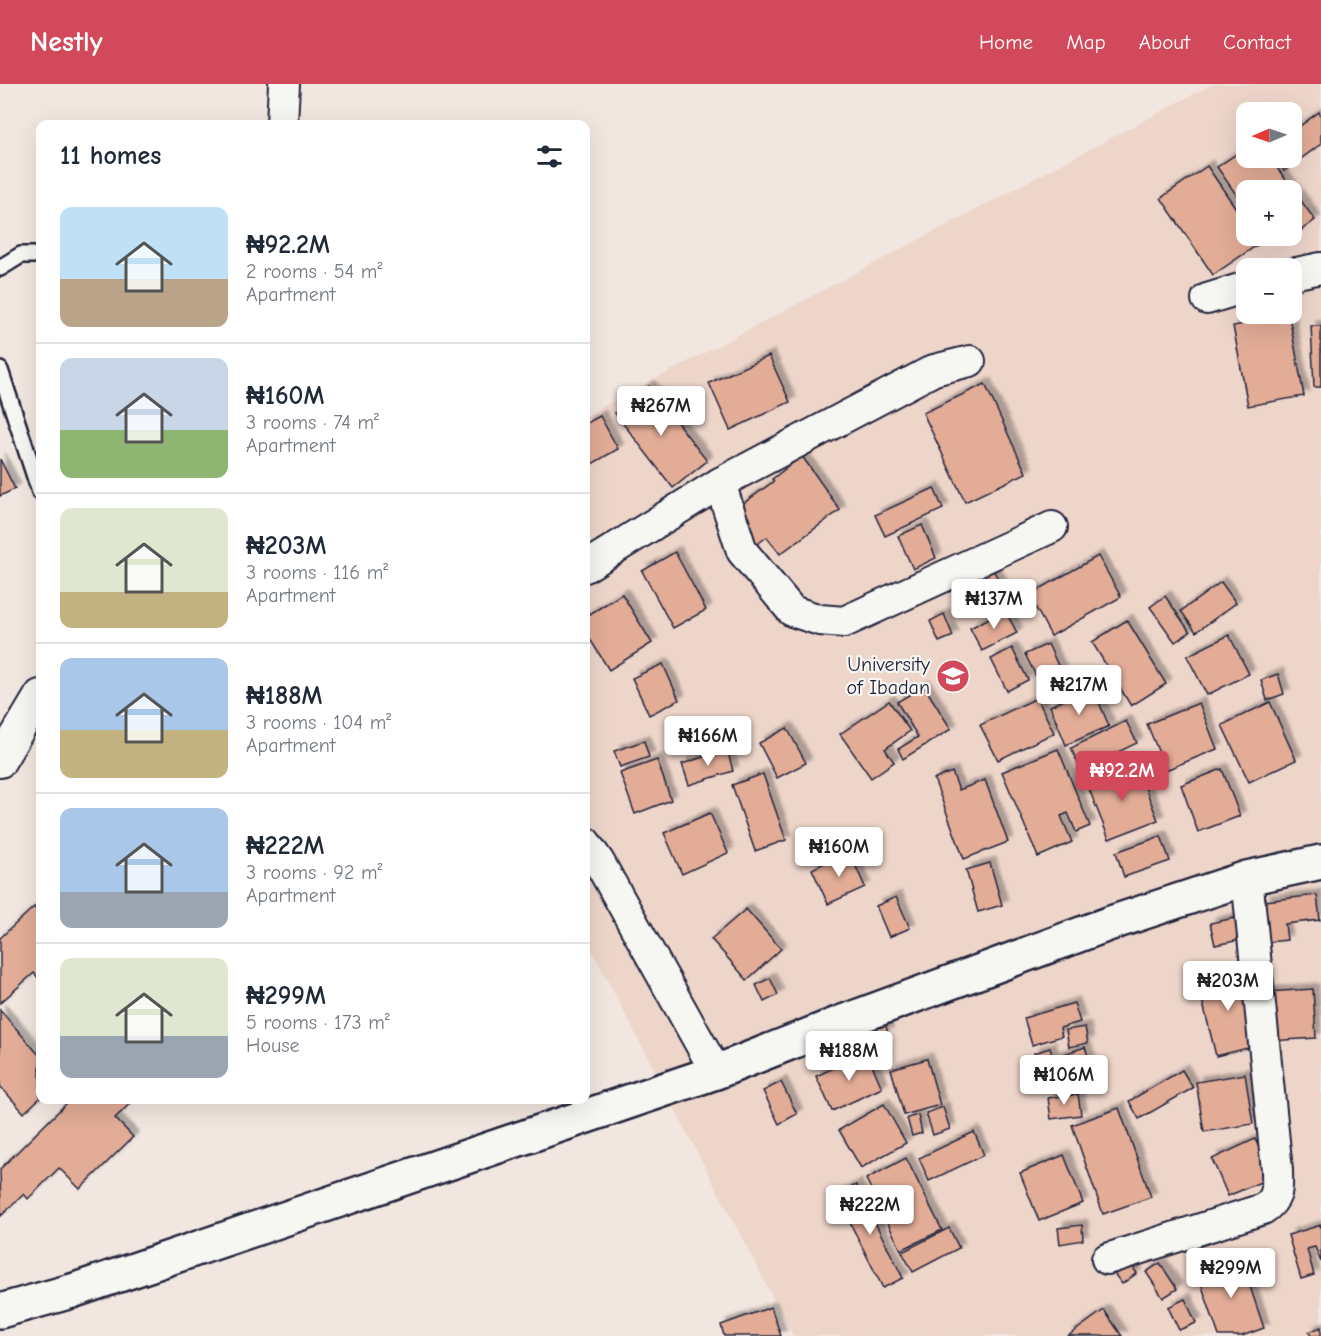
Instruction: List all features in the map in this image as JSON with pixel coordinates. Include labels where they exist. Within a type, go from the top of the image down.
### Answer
[{"type":"street","points":[[282,120],[284,84]]},
{"type":"street","points":[[1302,272],[1321,268]]},
{"type":"street","points":[[1207,299],[1236,290]]},
{"type":"street","points":[[590,564],[720,483],[934,370],[970,361]]},
{"type":"street","points":[[720,483],[742,551],[792,611],[820,620],[844,622],[1052,528]]},
{"type":"street","points":[[0,762],[36,702]]},
{"type":"street","points":[[590,849],[716,1072]]},
{"type":"street","points":[[0,1311],[72,1291],[716,1072],[840,1023],[1111,923],[1247,878],[1321,862]]},
{"type":"street","points":[[1107,1259],[1263,1209],[1272,1203],[1277,1191],[1247,878]]},
{"type":"lane","points":[[0,268],[21,255],[36,255]]},
{"type":"lane","points":[[0,370],[36,480]]},
{"type":"shaded area","name":"University of Ibadan","points":[[1213,84],[1321,84],[1321,1336],[793,1336],[590,947],[590,413]]},
{"type":"building","points":[[1319,112],[1321,144],[1302,158],[1302,125]]},
{"type":"building","points":[[1236,154],[1236,168],[1277,168],[1286,180],[1236,180],[1236,195],[1217,167]]},
{"type":"building","points":[[1207,166],[1236,208],[1236,246],[1256,246],[1213,275],[1161,198]]},
{"type":"building","points":[[1302,202],[1315,220],[1302,230]]},
{"type":"building","points":[[1290,324],[1304,396],[1248,406],[1233,326]]},
{"type":"building","points":[[1311,326],[1321,326],[1321,387],[1314,387]]},
{"type":"building","points":[[769,356],[790,402],[730,430],[709,383]]},
{"type":"building","points":[[985,384],[1026,473],[965,502],[923,413]]},
{"type":"building","points":[[649,386],[707,461],[673,488],[615,413]]},
{"type":"building","points":[[600,416],[618,449],[590,465],[590,421]]},
{"type":"building","points":[[802,456],[840,510],[780,554],[767,537],[754,546],[741,528],[751,521],[740,506],[774,481],[772,479]]},
{"type":"building","points":[[0,459],[15,489],[0,496]]},
{"type":"building","points":[[934,488],[943,509],[885,536],[875,515]]},
{"type":"building","points":[[922,525],[936,558],[913,569],[898,536]]},
{"type":"building","points":[[675,552],[706,610],[673,628],[642,571]]},
{"type":"building","points":[[1098,556],[1121,597],[1051,636],[1029,595]]},
{"type":"building","points":[[991,566],[1003,588],[968,608],[956,586]]},
{"type":"building","points":[[1221,582],[1236,603],[1196,632],[1181,611]]},
{"type":"building","points":[[622,594],[652,643],[609,670],[590,639],[590,614]]},
{"type":"building","points":[[1165,596],[1190,632],[1175,642],[1150,607]]},
{"type":"building","points":[[1005,610],[1017,633],[982,651],[970,628]]},
{"type":"building","points":[[944,614],[953,636],[939,642],[930,621]]},
{"type":"building","points":[[1127,620],[1166,684],[1131,706],[1092,642]]},
{"type":"building","points":[[1229,635],[1249,674],[1207,695],[1187,656]]},
{"type":"building","points":[[1048,644],[1062,674],[1040,684],[1025,654]]},
{"type":"building","points":[[1012,648],[1028,680],[1007,691],[991,659]]},
{"type":"building","points":[[663,664],[679,700],[649,715],[632,678]]},
{"type":"building","points":[[1278,674],[1284,694],[1267,700],[1261,680]]},
{"type":"building","points":[[924,686],[951,729],[903,759],[898,749],[918,737],[897,702]]},
{"type":"building","points":[[1093,688],[1109,726],[1066,745],[1050,706]]},
{"type":"building","points":[[1037,698],[1054,733],[998,760],[980,725]]},
{"type":"building","points":[[889,701],[910,731],[885,749],[894,762],[871,778],[840,734]]},
{"type":"building","points":[[1270,702],[1296,760],[1249,782],[1222,725]]},
{"type":"building","points":[[1199,703],[1217,749],[1166,770],[1147,724]]},
{"type":"building","points":[[1126,721],[1137,743],[1081,770],[1071,748]]},
{"type":"building","points":[[787,728],[806,763],[777,778],[759,743]]},
{"type":"building","points":[[644,741],[649,757],[620,767],[614,751]]},
{"type":"building","points":[[727,749],[733,771],[689,785],[682,764]]},
{"type":"building","points":[[1058,749],[1090,826],[1076,832],[1068,813],[1061,816],[1072,842],[1038,857],[1002,772]]},
{"type":"building","points":[[657,760],[671,800],[635,814],[620,773]]},
{"type":"building","points":[[1136,765],[1158,820],[1109,839],[1087,784]]},
{"type":"building","points":[[1222,769],[1240,816],[1198,832],[1181,785]]},
{"type":"building","points":[[952,772],[959,790],[985,780],[1008,842],[964,859],[934,779]]},
{"type":"building","points":[[763,774],[786,840],[755,851],[732,785]]},
{"type":"building","points":[[710,813],[728,853],[682,874],[664,833]]},
{"type":"building","points":[[1161,836],[1170,861],[1124,877],[1116,852]]},
{"type":"building","points":[[849,851],[865,887],[828,904],[812,869]]},
{"type":"building","points":[[990,863],[1002,905],[978,912],[966,870]]},
{"type":"building","points":[[1317,895],[1320,920],[1285,924],[1287,940],[1269,942],[1265,901]]},
{"type":"building","points":[[896,897],[910,928],[889,937],[876,906]]},
{"type":"building","points":[[34,907],[36,909],[36,975],[34,973],[0,1003],[0,938]]},
{"type":"building","points":[[746,909],[781,949],[747,980],[711,939]]},
{"type":"building","points":[[1240,917],[1245,939],[1215,945],[1210,923]]},
{"type":"building","points":[[1241,968],[1260,1045],[1216,1056],[1197,979]]},
{"type":"building","points":[[770,978],[778,995],[764,1002],[756,985]]},
{"type":"building","points":[[1313,989],[1316,1038],[1269,1041],[1266,992]]},
{"type":"building","points":[[1074,1003],[1080,1022],[1060,1028],[1062,1036],[1032,1045],[1024,1018]]},
{"type":"building","points":[[0,1010],[36,1051],[36,1102],[24,1113],[0,1086]]},
{"type":"building","points":[[881,1011],[888,1033],[876,1037],[869,1015]]},
{"type":"building","points":[[1085,1027],[1088,1043],[1069,1047],[1066,1030]]},
{"type":"building","points":[[1085,1047],[1095,1077],[1046,1092],[1034,1053],[1050,1048],[1053,1058]]},
{"type":"building","points":[[867,1053],[882,1088],[832,1111],[816,1076]]},
{"type":"building","points":[[927,1059],[940,1105],[904,1115],[891,1069]]},
{"type":"building","points":[[1182,1070],[1193,1088],[1139,1119],[1129,1101]]},
{"type":"building","points":[[1245,1074],[1253,1124],[1204,1132],[1196,1082]]},
{"type":"building","points":[[781,1082],[797,1114],[779,1124],[763,1091]]},
{"type":"building","points":[[1078,1094],[1081,1115],[1051,1119],[1048,1098]]},
{"type":"building","points":[[66,1104],[130,1104],[115,1118],[133,1137],[80,1189],[59,1168],[28,1199],[24,1194],[1,1216],[0,1169]]},
{"type":"building","points":[[884,1104],[906,1143],[861,1168],[839,1130]]},
{"type":"building","points":[[943,1107],[950,1129],[933,1135],[926,1113]]},
{"type":"building","points":[[1119,1108],[1151,1197],[1103,1214],[1072,1125]]},
{"type":"building","points":[[918,1115],[922,1133],[912,1136],[907,1118]]},
{"type":"building","points":[[974,1132],[984,1155],[929,1181],[919,1158]]},
{"type":"building","points":[[1255,1139],[1272,1177],[1228,1196],[1212,1159]]},
{"type":"building","points":[[1064,1155],[1083,1203],[1039,1221],[1020,1173]]},
{"type":"building","points":[[906,1158],[942,1230],[901,1250],[866,1179]]},
{"type":"building","points":[[856,1185],[903,1278],[883,1288],[836,1195]]},
{"type":"building","points":[[1082,1225],[1083,1240],[1060,1244],[1058,1228]]},
{"type":"building","points":[[1321,1225],[1321,1262],[1315,1247],[1307,1249],[1314,1275],[1301,1279],[1288,1235]]},
{"type":"building","points":[[949,1228],[959,1248],[913,1272],[902,1252]]},
{"type":"building","points":[[1124,1256],[1137,1273],[1122,1284],[1109,1267]]},
{"type":"building","points":[[1240,1257],[1264,1328],[1242,1336],[1219,1336],[1197,1272]]},
{"type":"building","points":[[1160,1263],[1177,1289],[1163,1298],[1146,1272]]},
{"type":"building","points":[[1185,1299],[1196,1323],[1179,1330],[1168,1307]]},
{"type":"building","points":[[771,1307],[781,1336],[724,1336],[721,1325]]},
{"type":"building","points":[[1104,1310],[1122,1336],[1068,1336]]},
{"type":"building","points":[[1321,1327],[1321,1336],[1311,1336],[1309,1332]]},
{"type":"place","name":"University of Ibadan","points":[[953,676]]}]
